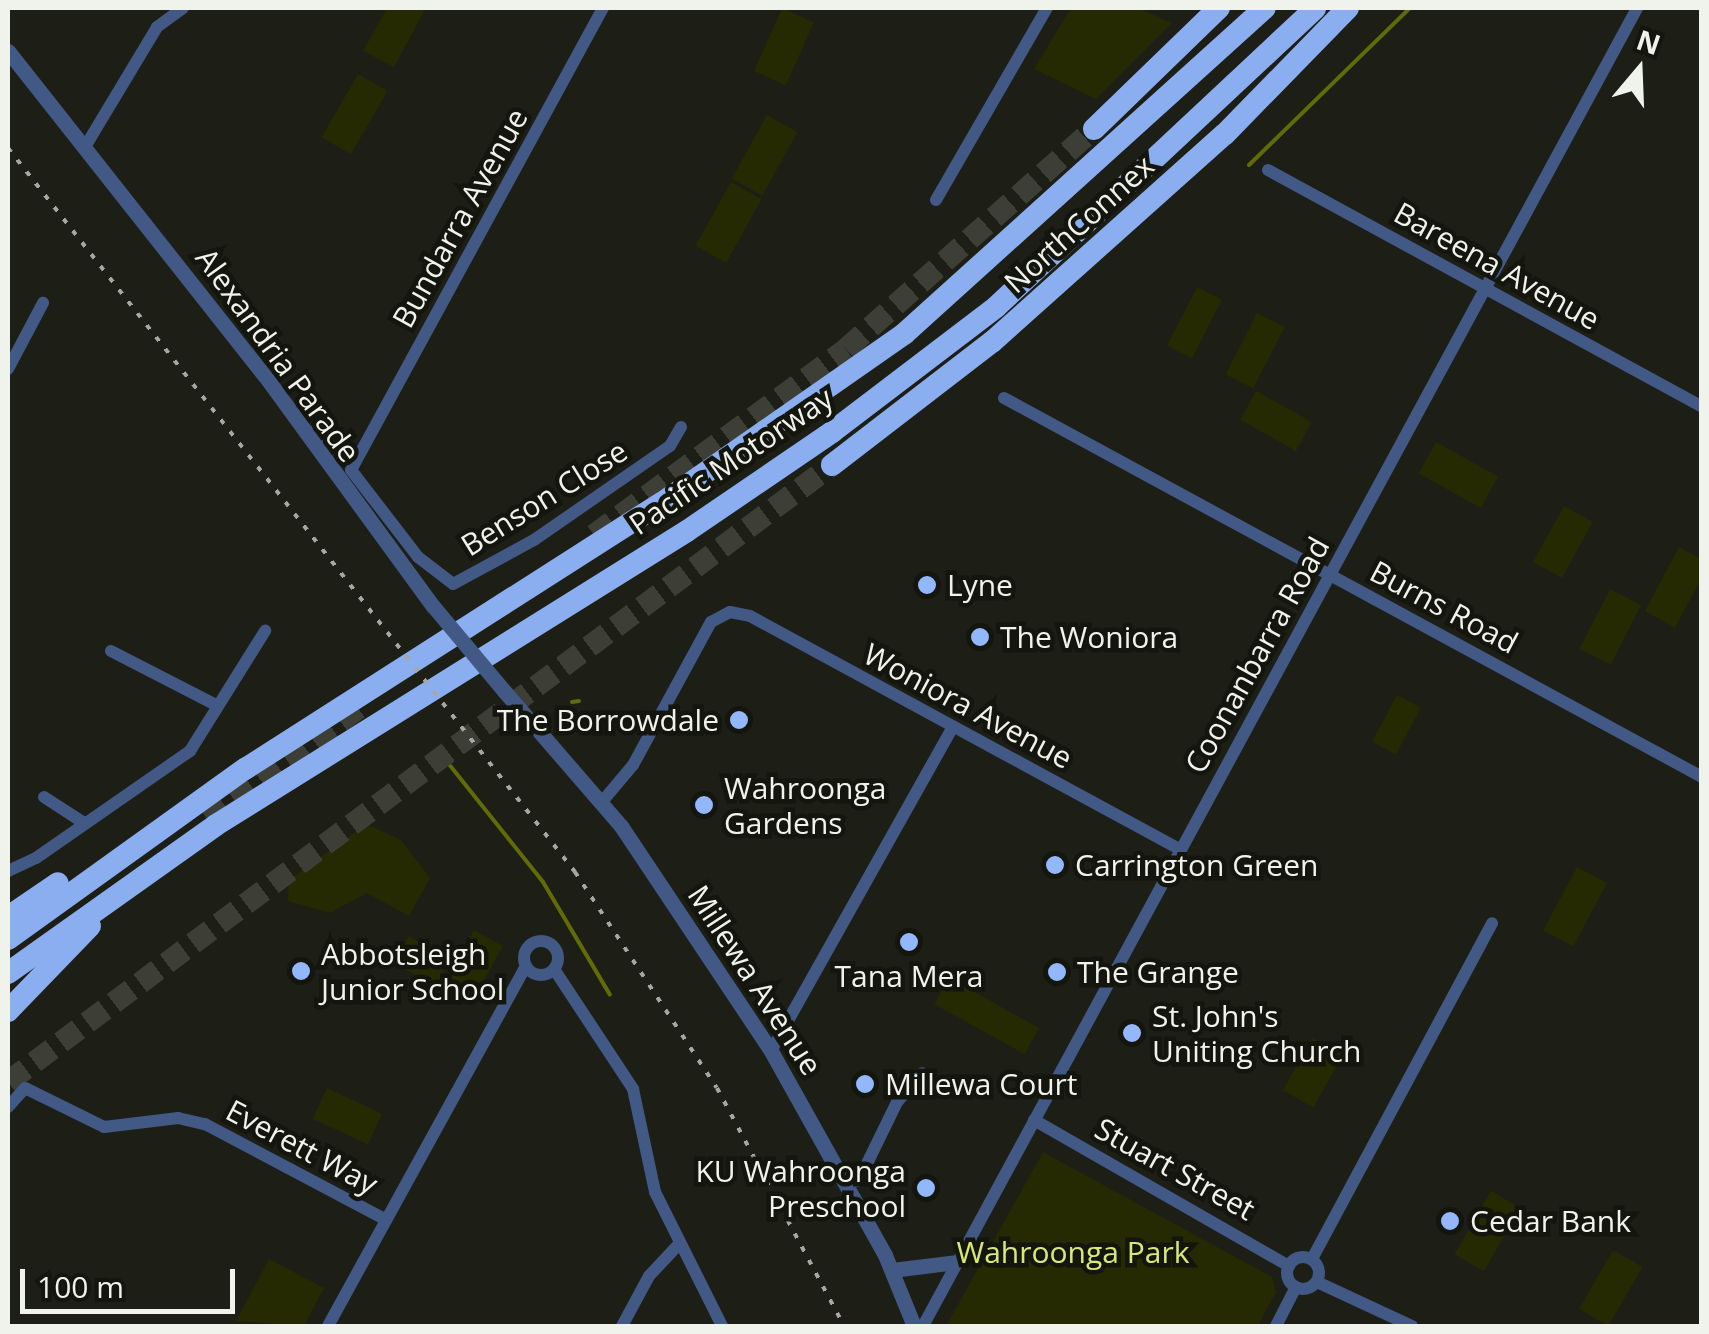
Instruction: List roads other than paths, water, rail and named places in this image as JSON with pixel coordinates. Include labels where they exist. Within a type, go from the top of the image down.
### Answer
[{"type":"highway","name":"NorthConnex","points":[[1094,129],[1220,8]]},
{"type":"highway","name":"Pacific Motorway","points":[[245,770],[668,498],[904,334],[1265,8]]},
{"type":"highway","name":"Pacific Motorway","points":[[123,891],[832,432],[996,307],[1315,8]]},
{"type":"highway","name":"NorthConnex","points":[[832,466],[1075,269],[1226,134],[1348,8]]},
{"type":"highway","points":[[8,918],[139,829],[245,770]]},
{"type":"highway","points":[[8,939],[245,770]]},
{"type":"highway","points":[[8,973],[123,891]]},
{"type":"highway","points":[[8,1011],[123,891]]},
{"type":"street","points":[[86,148],[157,27],[184,8]]},
{"type":"street","name":"Bundarra Avenue","points":[[351,470],[603,8]]},
{"type":"street","points":[[936,200],[1047,8]]},
{"type":"street","name":"Coonanbarra Road","points":[[922,1326],[1636,8]]},
{"type":"street","name":"Alexandria Parade","points":[[8,51],[296,421],[433,606],[504,692]]},
{"type":"street","name":"Bareena Avenue","points":[[1268,170],[1702,407]]},
{"type":"street","points":[[8,370],[43,304]]},
{"type":"street","name":"Burns Road","points":[[1004,398],[1702,777]]},
{"type":"street","points":[[296,421],[340,452],[360,452]]},
{"type":"street","name":"Benson Close","points":[[351,470],[418,557],[454,584],[534,540],[670,446],[681,427]]},
{"type":"street","name":"Woniora Avenue","points":[[601,803],[633,765],[711,622],[730,612],[750,616],[1180,849]]},
{"type":"street","points":[[8,871],[190,752],[264,631]]},
{"type":"street","points":[[111,652],[218,706]]},
{"type":"street","name":"Millewa Avenue","points":[[504,692],[601,803],[771,1051],[892,1270],[914,1326]]},
{"type":"street","points":[[771,1051],[953,727]]},
{"type":"street","points":[[44,798],[84,823]]},
{"type":"street","points":[[1317,1282],[1312,1259],[1492,922]]},
{"type":"street","points":[[328,1326],[526,966],[530,945],[546,942],[558,956],[554,969],[542,975],[526,966]]},
{"type":"street","points":[[554,969],[633,1088],[655,1192],[722,1326]]},
{"type":"street","points":[[847,1184],[859,1180],[897,1102],[922,1073]]},
{"type":"street","name":"Everett Way","points":[[8,1107],[24,1088],[104,1126],[178,1118],[205,1124],[386,1220]]},
{"type":"street","name":"Stuart Street","points":[[1034,1120],[1289,1266]]},
{"type":"street","points":[[622,1326],[649,1276],[679,1244]]},
{"type":"street","points":[[1276,1326],[1296,1287],[1289,1266],[1300,1257],[1312,1259]]},
{"type":"street","points":[[892,1270],[956,1262]]},
{"type":"street","points":[[1296,1287],[1317,1282],[1412,1326]]},
{"type":"waterway","points":[[1249,165],[1410,8]]},
{"type":"waterway","points":[[572,702],[579,701]]},
{"type":"waterway","points":[[448,763],[543,882],[610,995]]},
{"type":"tunnel","points":[[594,535],[846,349],[1094,129]]},
{"type":"tunnel","points":[[8,1082],[832,465]]},
{"type":"tunnel","points":[[208,820],[367,702]]},
{"type":"railway","points":[[8,148],[575,872],[717,1088],[844,1326]]},
{"type":"place","name":"Lyne","points":[[927,585]]},
{"type":"place","name":"The Woniora","points":[[980,637]]},
{"type":"place","name":"The Borrowdale","points":[[739,720]]},
{"type":"place","name":"Wahroonga Gardens","points":[[704,805]]},
{"type":"place","name":"Carrington Green","points":[[1055,865]]},
{"type":"place","name":"Tana Mera","points":[[909,942]]},
{"type":"place","name":"Abbotsleigh Junior School","points":[[301,971]]},
{"type":"place","name":"The Grange","points":[[1057,972]]},
{"type":"place","name":"St. John's Uniting Church","points":[[1132,1033]]},
{"type":"place","name":"Millewa Court","points":[[865,1084]]},
{"type":"place","name":"KU Wahroonga Preschool","points":[[926,1188]]},
{"type":"place","name":"Cedar Bank","points":[[1450,1221]]},
{"type":"park label","name":"Wahroonga Park","points":[[1073,1252]]}]
